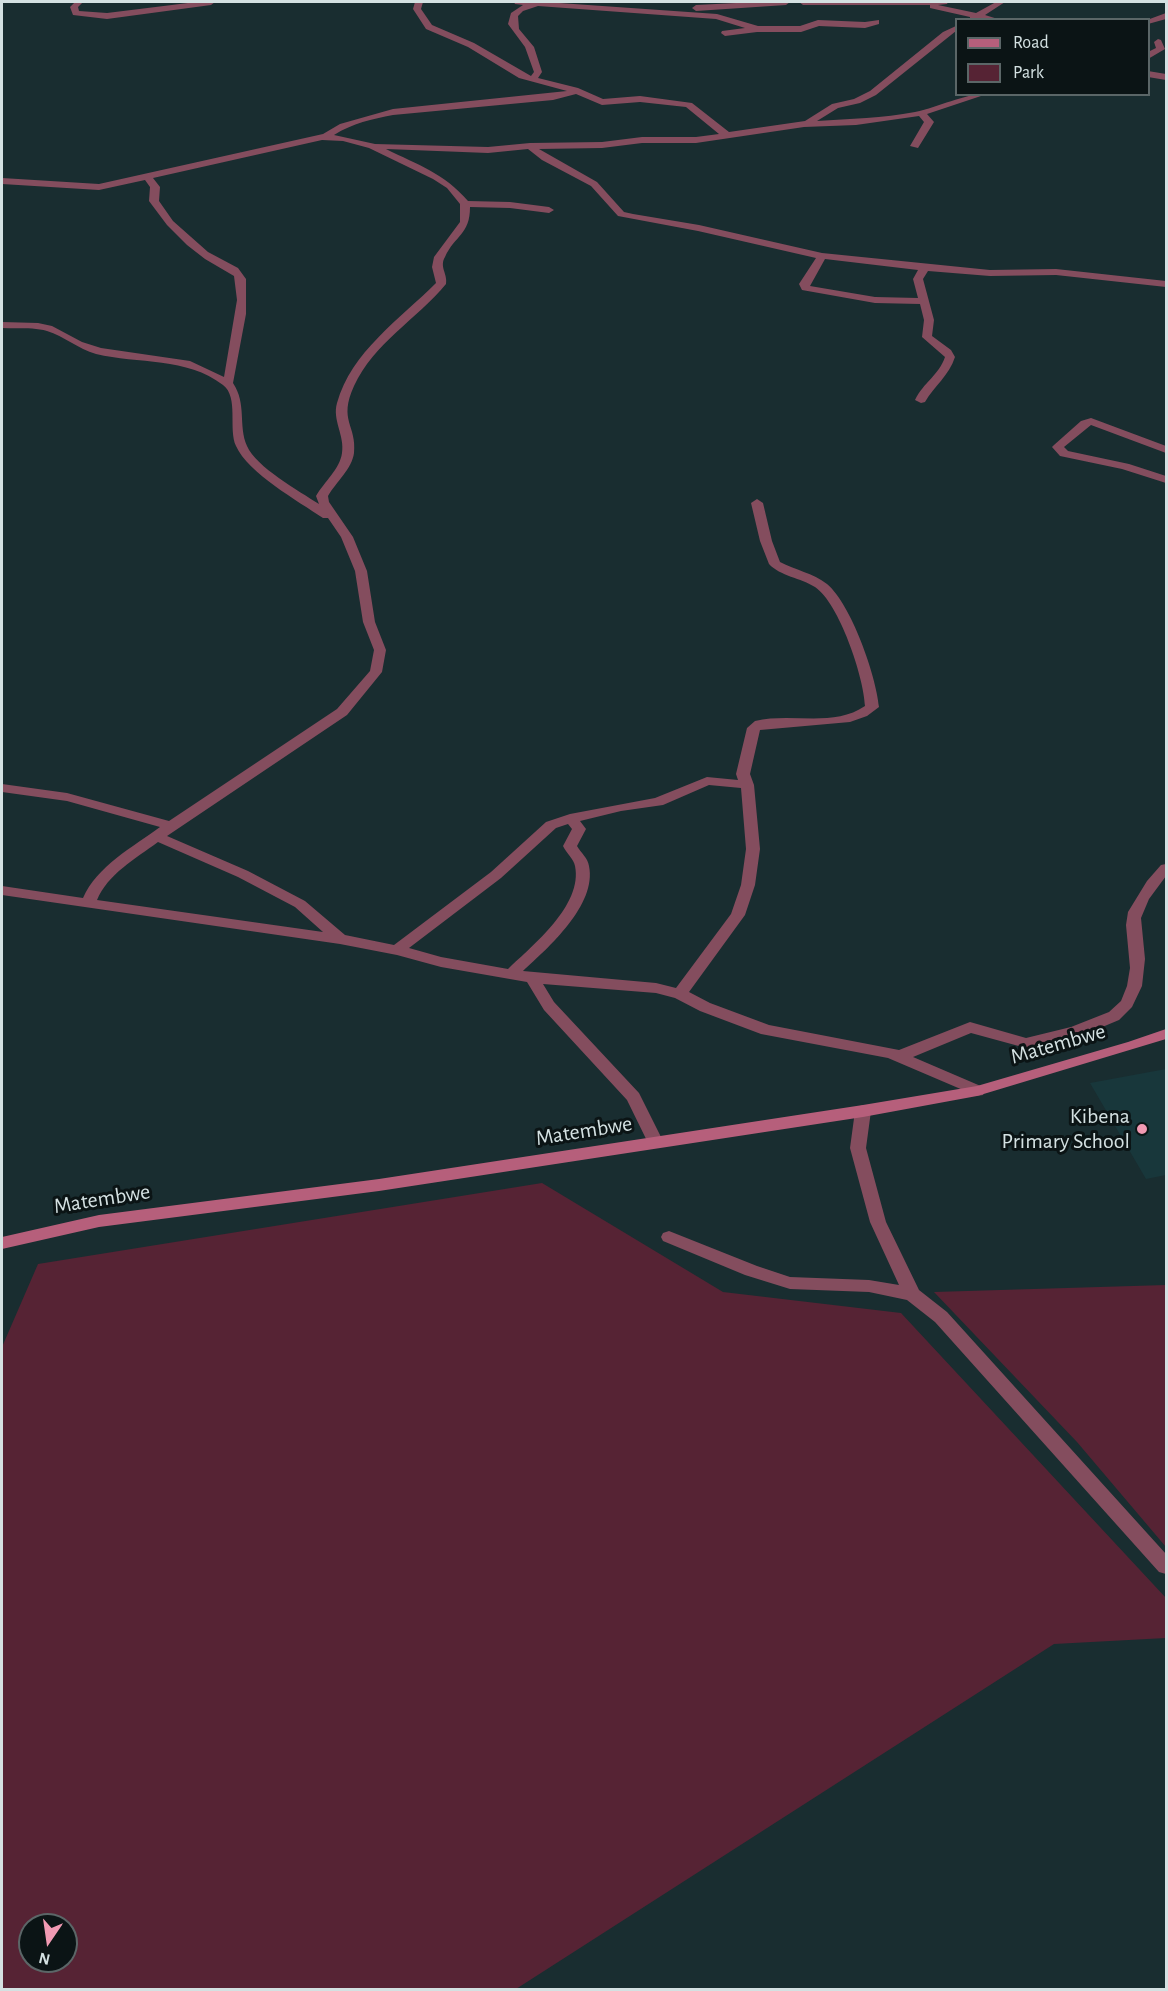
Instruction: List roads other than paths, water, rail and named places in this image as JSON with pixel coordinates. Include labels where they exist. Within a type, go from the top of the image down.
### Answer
[{"type":"main road","name":"Matembwe","points":[[2,1243],[59,1228],[99,1221],[379,1185],[863,1111],[977,1091],[1167,1034]]},
{"type":"street","points":[[79,2],[74,7],[76,13],[106,16],[211,2]]},
{"type":"street","points":[[419,2],[417,9],[429,27],[471,45],[532,80],[575,90],[602,102],[640,99],[689,105],[699,115],[728,135]]},
{"type":"street","points":[[518,2],[717,17],[757,29]]},
{"type":"street","points":[[657,12],[786,2]]},
{"type":"street","points":[[803,2],[942,2]]},
{"type":"street","points":[[909,3],[974,18],[1001,2]]},
{"type":"street","points":[[532,80],[538,72],[537,65],[525,40],[514,29],[514,13],[520,7],[547,3]]},
{"type":"street","points":[[717,17],[736,5]]},
{"type":"street","points":[[1150,22],[1167,16]]},
{"type":"street","points":[[725,33],[757,29],[794,30],[818,24],[865,25],[876,22]]},
{"type":"street","points":[[804,124],[835,106],[857,101],[873,93],[955,29]]},
{"type":"street","points":[[1150,74],[1167,77]]},
{"type":"street","points":[[2,182],[94,187],[148,177],[185,166],[263,152],[326,136],[339,127],[393,112],[500,103],[562,95],[575,90]]},
{"type":"street","points":[[326,136],[372,146],[436,146],[482,150],[696,140],[804,124],[876,120],[921,113],[976,96]]},
{"type":"street","points":[[915,146],[929,122],[921,113]]},
{"type":"street","points":[[89,902],[96,885],[104,876],[172,826],[342,712],[376,672],[380,650],[369,622],[361,571],[340,525],[323,502],[322,496],[348,455],[341,404],[351,381],[368,355],[441,284],[442,280],[437,267],[439,257],[465,222],[465,204],[450,186],[372,146]]},
{"type":"street","points":[[530,146],[545,158],[594,184],[621,214],[699,228],[822,256],[990,273],[1079,274],[1167,285]]},
{"type":"street","points":[[148,177],[155,187],[154,201],[162,208],[170,223],[202,253],[236,271],[240,276],[242,300],[228,383]]},
{"type":"street","points":[[465,204],[510,205],[549,210]]},
{"type":"street","points":[[822,256],[804,284],[806,288],[875,300],[924,300]]},
{"type":"street","points":[[921,400],[927,386],[942,377],[950,357],[941,347],[928,340],[929,320],[918,279],[924,268]]},
{"type":"street","points":[[2,325],[38,326],[52,329],[78,344],[99,351],[190,364],[228,383],[236,394],[242,445],[252,460],[270,477],[305,498],[340,525]]},
{"type":"street","points":[[1167,450],[1092,421],[1085,423],[1058,447],[1064,454],[1125,466],[1167,480]]},
{"type":"street","points":[[680,994],[738,915],[748,885],[753,849],[747,785],[743,774],[751,734],[756,725],[837,720],[868,711],[872,707],[873,699],[853,642],[830,594],[818,584],[775,564],[766,541],[757,502]]},
{"type":"street","points":[[397,950],[465,901],[483,883],[520,857],[552,825],[570,818],[658,802],[707,781],[747,785]]},
{"type":"street","points":[[2,788],[99,803],[172,826]]},
{"type":"street","points":[[511,974],[572,910],[578,896],[582,864],[570,846],[579,829],[570,818]]},
{"type":"street","points":[[157,837],[243,874],[300,904],[340,939]]},
{"type":"street","points":[[900,1056],[969,1027],[1026,1043],[1095,1024],[1116,1015],[1126,1004],[1135,986],[1137,952],[1134,918],[1156,877],[1167,868]]},
{"type":"street","points":[[2,891],[340,939],[397,950],[441,962],[532,978],[644,986],[680,994],[705,1007],[766,1030],[900,1056],[977,1091]]},
{"type":"street","points":[[532,978],[549,1006],[633,1097],[656,1143]]},
{"type":"street","points":[[863,1111],[858,1148],[878,1222],[912,1294],[941,1317],[1167,1566]]},
{"type":"street","points":[[669,1237],[751,1271],[790,1283],[869,1286],[912,1294]]},
{"type":"place","name":"Kibena Primary School","points":[[1142,1129]]}]
